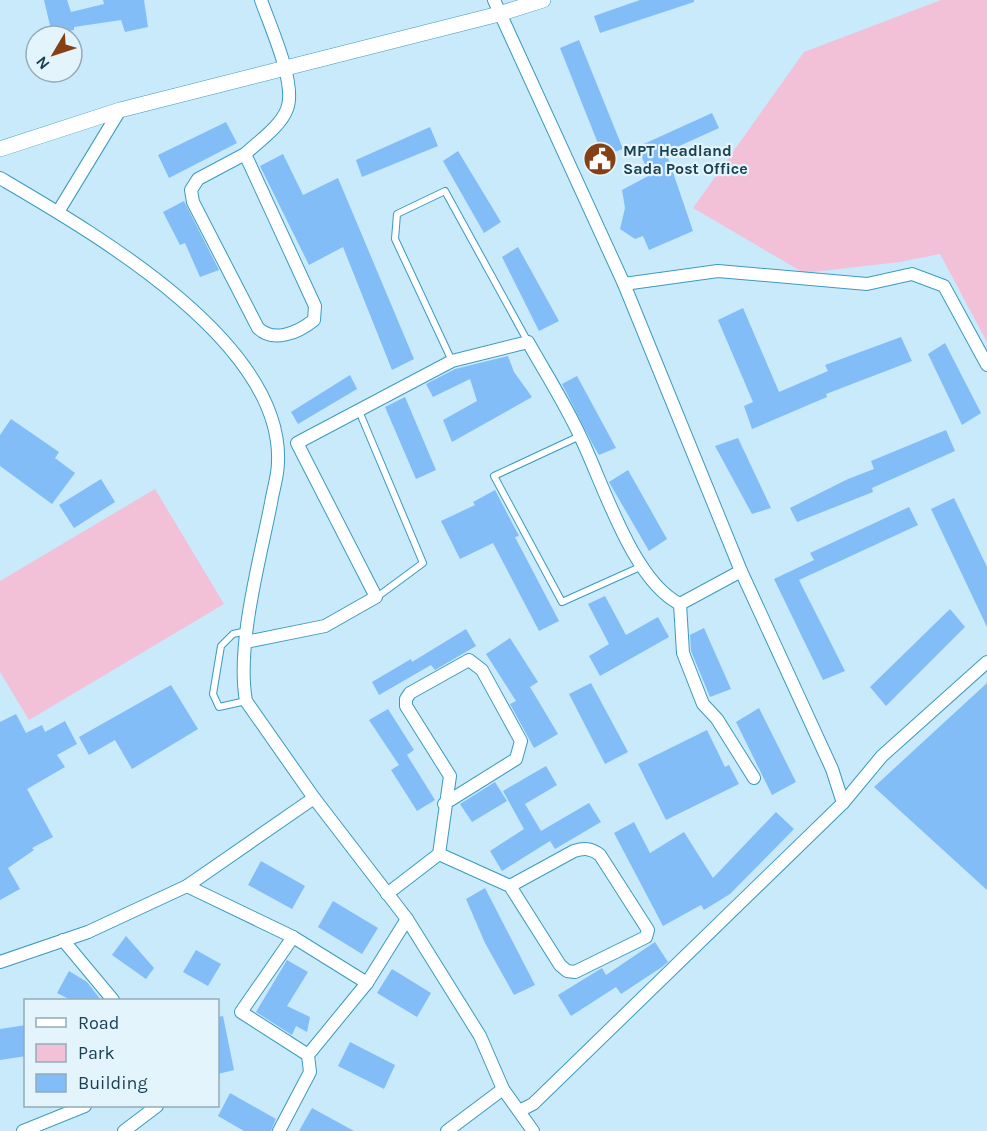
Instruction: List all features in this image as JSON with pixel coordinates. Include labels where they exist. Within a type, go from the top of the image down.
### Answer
[{"type":"street","points":[[245,154],[315,306],[314,320],[306,327],[277,337],[266,336],[258,328],[191,190],[198,179],[245,154],[282,118],[288,108],[289,90],[261,0]]},
{"type":"street","points":[[0,150],[120,110],[283,68],[497,7],[543,0]]},
{"type":"street","points":[[497,7],[624,284],[741,571],[832,770],[843,803]]},
{"type":"street","points":[[58,212],[120,110]]},
{"type":"street","points":[[0,178],[58,212],[170,289],[220,334],[256,380],[273,418],[278,462],[247,637],[243,686],[246,701],[314,798],[407,919],[480,1036],[503,1089],[533,1131]]},
{"type":"street","points":[[624,284],[718,271],[867,284],[912,274],[945,286],[987,365]]},
{"type":"street","points":[[247,637],[325,626],[376,597],[297,443],[452,362],[528,342],[580,436],[640,567],[668,598],[680,604]]},
{"type":"street","points":[[680,604],[741,571]]},
{"type":"street","points":[[680,604],[683,653],[703,704],[717,719],[754,778]]},
{"type":"street","points":[[387,894],[439,854],[444,804],[450,776],[406,706],[406,699],[410,693],[469,660],[482,670],[521,741],[521,749],[516,759],[444,804]]},
{"type":"street","points":[[520,1110],[533,1104],[843,803],[882,756],[987,662]]},
{"type":"street","points":[[0,962],[63,940],[187,886],[219,867],[314,798]]},
{"type":"street","points":[[439,854],[510,886],[567,972],[575,972],[646,937],[648,930],[600,855],[593,850],[584,848],[574,851],[510,886]]},
{"type":"street","points":[[187,886],[293,937],[367,983]]},
{"type":"street","points":[[279,1131],[310,1072],[308,1055],[367,983],[407,919]]},
{"type":"street","points":[[293,937],[241,1012],[308,1055]]},
{"type":"street","points":[[63,940],[112,999]]},
{"type":"street","points":[[447,1131],[503,1089]]},
{"type":"street","points":[[23,1131],[83,1107]]},
{"type":"street","points":[[124,1131],[156,1107]]},
{"type":"lane","points":[[452,362],[395,239],[397,214],[445,191],[528,342]]},
{"type":"lane","points":[[359,411],[423,562],[376,597]]},
{"type":"lane","points":[[580,436],[494,476],[562,602],[640,567]]},
{"type":"lane","points":[[246,701],[219,707],[213,694],[222,646],[233,634],[247,637]]},
{"type":"green space","points":[[941,0],[987,0],[987,342],[940,254],[900,262],[804,273],[693,208],[804,52]]},
{"type":"green space","points":[[155,489],[224,604],[29,720],[0,672],[0,581]]},
{"type":"building","points":[[44,0],[67,0],[71,12],[104,4],[103,0],[144,0],[148,27],[125,32],[121,20],[84,26],[50,24]]},
{"type":"building","points":[[640,0],[694,0],[694,2],[600,33],[594,16]]},
{"type":"building","points":[[579,40],[623,149],[603,156],[560,48]]},
{"type":"building","points":[[712,113],[719,128],[666,152],[693,231],[649,250],[643,236],[635,239],[620,229],[625,208],[622,190],[650,175],[637,147]]},
{"type":"building","points":[[226,122],[237,143],[169,178],[158,155]]},
{"type":"building","points":[[430,127],[438,146],[362,177],[356,160]]},
{"type":"building","points":[[458,151],[501,222],[484,233],[443,161]]},
{"type":"building","points":[[283,154],[303,195],[338,178],[414,359],[392,370],[343,247],[309,265],[260,166]]},
{"type":"building","points":[[184,201],[219,270],[200,277],[185,243],[180,245],[163,212]]},
{"type":"building","points":[[518,247],[559,321],[539,331],[502,257]]},
{"type":"building","points":[[743,308],[779,392],[828,371],[825,365],[901,337],[912,361],[826,394],[827,397],[752,429],[744,406],[753,402],[718,320]]},
{"type":"building","points":[[945,343],[981,413],[962,425],[928,354]]},
{"type":"building","points":[[508,356],[514,372],[532,397],[452,442],[443,420],[477,401],[470,379],[433,397],[426,384],[455,369]]},
{"type":"building","points":[[350,375],[357,389],[298,424],[291,412]]},
{"type":"building","points":[[577,376],[616,448],[599,455],[562,384]]},
{"type":"building","points":[[405,397],[436,470],[416,479],[385,407]]},
{"type":"building","points":[[11,419],[59,452],[55,458],[75,473],[52,504],[0,466],[0,435]]},
{"type":"building","points":[[946,430],[955,451],[872,488],[873,492],[797,522],[790,508],[848,479],[874,469],[871,461]]},
{"type":"building","points":[[738,438],[771,508],[752,514],[715,446]]},
{"type":"building","points":[[628,470],[667,539],[649,551],[609,482]]},
{"type":"building","points":[[101,479],[115,502],[74,528],[59,505]]},
{"type":"building","points":[[495,490],[519,536],[515,537],[559,621],[539,631],[493,543],[460,559],[441,521],[475,505],[473,502]]},
{"type":"building","points":[[954,498],[987,567],[987,627],[931,509]]},
{"type":"building","points":[[909,507],[918,525],[799,580],[845,671],[823,680],[774,579],[814,560],[810,553]]},
{"type":"building","points":[[605,596],[626,635],[658,617],[669,637],[600,676],[589,656],[609,644],[588,604]]},
{"type":"building","points":[[950,609],[965,627],[886,706],[870,687]]},
{"type":"building","points":[[704,628],[731,689],[710,697],[691,651],[690,635]]},
{"type":"building","points":[[466,629],[476,646],[435,670],[431,665],[379,695],[372,682],[411,659],[412,662]]},
{"type":"building","points":[[510,638],[538,682],[530,687],[558,734],[534,748],[510,704],[516,701],[486,654]]},
{"type":"building","points":[[591,683],[628,752],[605,764],[569,694]]},
{"type":"building","points":[[987,683],[987,890],[874,787]]},
{"type":"building","points":[[171,685],[198,729],[132,769],[115,740],[89,755],[79,737]]},
{"type":"building","points":[[759,708],[796,782],[772,795],[736,722]]},
{"type":"building","points":[[388,709],[414,750],[407,755],[435,800],[417,811],[391,770],[399,765],[369,720]]},
{"type":"building","points":[[16,714],[26,733],[42,725],[45,732],[65,721],[77,744],[57,755],[65,767],[27,789],[53,837],[32,848],[34,850],[8,868],[20,889],[0,900],[0,722]]},
{"type":"building","points":[[707,730],[725,767],[729,765],[739,784],[666,820],[638,764]]},
{"type":"building","points":[[546,766],[557,785],[525,804],[541,831],[589,803],[601,822],[555,849],[550,841],[502,871],[490,851],[524,829],[503,791]]},
{"type":"building","points":[[495,782],[507,801],[472,822],[460,804]]},
{"type":"building","points":[[776,812],[794,829],[730,894],[704,910],[701,905],[663,926],[614,833],[634,822],[650,853],[684,832],[713,878]]},
{"type":"building","points":[[261,861],[305,886],[292,909],[248,885]]},
{"type":"building","points":[[485,888],[535,985],[514,995],[485,943],[466,899]]},
{"type":"building","points":[[333,901],[378,928],[362,954],[318,927]]},
{"type":"building","points":[[126,936],[154,968],[146,979],[112,955]]},
{"type":"building","points":[[655,942],[668,962],[621,994],[616,987],[571,1016],[558,995],[602,968],[606,975]]},
{"type":"building","points":[[196,950],[221,964],[208,986],[183,972]]},
{"type":"building","points":[[287,960],[308,972],[287,1006],[310,1017],[307,1032],[296,1026],[292,1035],[256,1012]]},
{"type":"building","points":[[392,969],[431,993],[417,1017],[377,993]]},
{"type":"building","points":[[69,971],[87,982],[100,999],[69,999],[57,993]]},
{"type":"building","points":[[223,1016],[234,1070],[219,1074],[219,1017]]},
{"type":"building","points":[[24,1025],[24,1056],[0,1060],[0,1029]]},
{"type":"building","points":[[350,1042],[395,1065],[384,1089],[338,1066]]},
{"type":"building","points":[[230,1093],[276,1119],[271,1131],[244,1131],[218,1116]]},
{"type":"building","points":[[312,1108],[354,1131],[299,1131]]},
{"type":"place","name":"MPT Headland Sada Post Office","points":[[600,159]]}]
